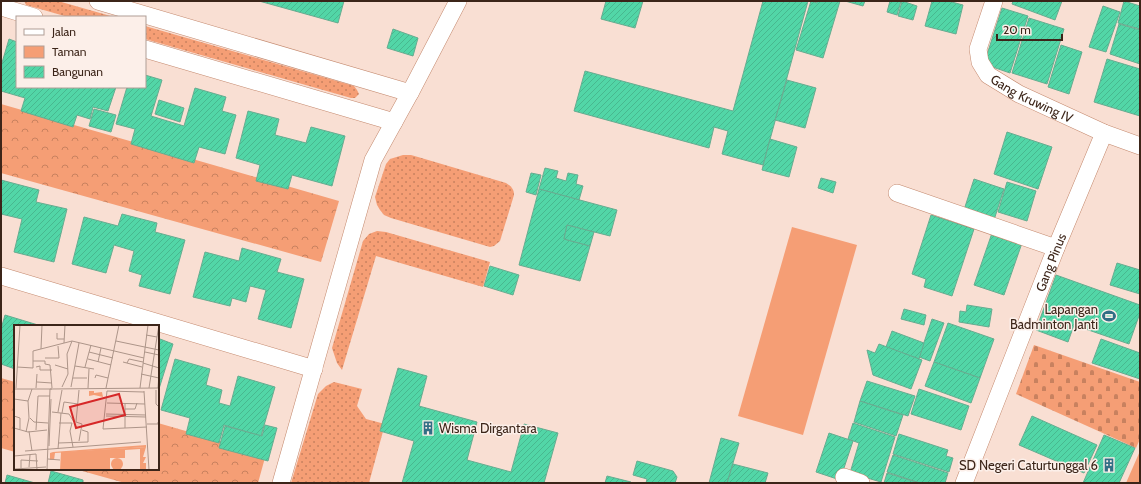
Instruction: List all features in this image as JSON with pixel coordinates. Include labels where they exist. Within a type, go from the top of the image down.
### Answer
[{"type":"street","points":[[98,1],[410,93]]},
{"type":"street","points":[[281,483],[373,160],[458,1]]},
{"type":"street","name":"Gang Kruwing IV","points":[[994,1],[978,49],[980,62],[988,75],[1019,94],[1104,133],[1140,146]]},
{"type":"street","points":[[1,7],[31,16]]},
{"type":"street","points":[[146,49],[394,122]]},
{"type":"street","name":"Gang Pinus","points":[[964,483],[1056,248],[1104,133]]},
{"type":"street","points":[[897,193],[1056,248]]},
{"type":"street","points":[[1,276],[314,369]]},
{"type":"street","points":[[844,477],[861,483]]},
{"type":"green space","points":[[24,1],[58,1],[110,16],[64,16],[26,5]]},
{"type":"green space","points":[[146,26],[354,86],[359,94],[355,98],[146,39]]},
{"type":"green space","points":[[1,104],[339,201],[321,262],[1,173]]},
{"type":"green space","points":[[403,155],[411,155],[509,185],[513,189],[514,195],[500,241],[494,246],[490,247],[384,215],[377,205],[375,197],[386,164],[390,159]]},
{"type":"green space","points":[[792,227],[857,245],[803,435],[738,416]]},
{"type":"green space","points":[[377,231],[386,232],[490,262],[483,287],[376,256],[342,370],[337,363],[332,348],[363,241],[369,234]]},
{"type":"green space","points":[[1034,345],[1140,382],[1140,439],[1136,448],[1016,394]]},
{"type":"green space","points":[[1,378],[14,382],[14,452],[1,448]]},
{"type":"green space","points":[[334,382],[362,389],[357,406],[366,419],[385,424],[369,483],[291,483],[318,394],[326,386]]},
{"type":"green space","points":[[159,423],[266,454],[258,483],[125,483],[79,470],[159,470]]},
{"type":"green space","points":[[1140,451],[1140,483],[1126,483]]},
{"type":"building","points":[[259,1],[344,1],[338,23]]},
{"type":"building","points":[[606,1],[643,1],[635,28],[601,19]]},
{"type":"building","points":[[763,1],[808,1],[763,165],[722,154],[728,131],[714,127],[709,148],[574,111],[585,71],[733,111]]},
{"type":"building","points":[[811,1],[817,3],[817,1],[840,1],[823,58],[796,50]]},
{"type":"building","points":[[845,1],[865,1],[863,6]]},
{"type":"building","points":[[890,1],[901,1],[897,15],[887,12]]},
{"type":"building","points":[[902,1],[917,6],[913,20],[898,16]]},
{"type":"building","points":[[932,1],[948,1],[963,5],[956,34],[925,26]]},
{"type":"building","points":[[1013,1],[1062,1],[1055,20],[1012,4]]},
{"type":"building","points":[[1124,1],[1140,6],[1140,29],[1118,23]]},
{"type":"building","points":[[1103,6],[1120,12],[1106,52],[1089,47]]},
{"type":"building","points":[[1002,8],[1028,16],[1010,73],[984,64]]},
{"type":"building","points":[[1029,18],[1064,29],[1047,84],[1012,73]]},
{"type":"building","points":[[1119,24],[1140,30],[1140,64],[1110,54]]},
{"type":"building","points":[[393,29],[418,38],[413,56],[387,48]]},
{"type":"building","points":[[9,39],[16,42],[16,88],[116,88],[108,111],[93,107],[90,119],[77,115],[73,127],[21,111],[25,98],[1,91],[1,66]]},
{"type":"building","points":[[1061,45],[1082,52],[1069,94],[1048,87]]},
{"type":"building","points":[[1107,59],[1140,69],[1140,116],[1094,102]]},
{"type":"building","points":[[146,75],[162,80],[151,116],[184,126],[195,88],[226,97],[222,111],[236,115],[225,154],[199,147],[194,163],[131,144],[135,129],[116,124],[127,88],[146,88]]},
{"type":"building","points":[[787,80],[816,88],[805,128],[775,120]]},
{"type":"building","points":[[159,100],[184,108],[180,122],[155,114]]},
{"type":"building","points":[[94,109],[116,115],[111,132],[89,126]]},
{"type":"building","points":[[248,111],[279,119],[275,135],[306,143],[311,127],[345,136],[332,186],[292,175],[288,189],[256,181],[260,165],[236,158]]},
{"type":"building","points":[[1007,132],[1052,147],[1038,189],[994,174]]},
{"type":"building","points":[[770,139],[797,147],[789,177],[762,170]]},
{"type":"building","points":[[545,168],[558,171],[556,178],[566,181],[568,173],[578,175],[576,184],[583,186],[579,200],[539,189]]},
{"type":"building","points":[[531,173],[541,175],[536,195],[526,192]]},
{"type":"building","points":[[821,178],[836,182],[833,193],[818,188]]},
{"type":"building","points":[[974,179],[1004,189],[993,223],[963,213]]},
{"type":"building","points":[[1,180],[39,190],[36,202],[67,209],[54,262],[14,252],[22,219],[1,214]]},
{"type":"building","points":[[1007,182],[1036,191],[1027,221],[998,212]]},
{"type":"building","points":[[539,189],[617,210],[610,236],[567,225],[564,239],[590,246],[580,281],[519,265]]},
{"type":"building","points":[[122,214],[157,223],[155,232],[185,240],[170,294],[139,286],[142,275],[129,271],[134,251],[114,245],[106,273],[72,264],[84,217],[118,226]]},
{"type":"building","points":[[931,215],[974,229],[952,296],[924,287],[926,279],[912,274]]},
{"type":"building","points":[[567,225],[594,232],[590,246],[564,239]]},
{"type":"building","points":[[992,233],[1022,243],[1004,295],[974,285]]},
{"type":"building","points":[[242,248],[281,259],[277,272],[304,279],[291,328],[258,319],[266,290],[250,286],[246,302],[232,298],[230,306],[193,297],[205,252],[239,261]]},
{"type":"building","points":[[1117,263],[1140,270],[1140,294],[1110,285]]},
{"type":"building","points":[[490,266],[519,275],[513,295],[484,286]]},
{"type":"building","points":[[1056,275],[1140,305],[1140,313],[1129,344],[1074,325],[1068,342],[1036,330]]},
{"type":"building","points":[[967,305],[992,309],[989,327],[959,322],[960,311],[966,312]]},
{"type":"building","points":[[904,309],[926,315],[924,325],[901,319]]},
{"type":"building","points":[[5,315],[38,325],[14,325],[14,369],[1,364],[1,329]]},
{"type":"building","points":[[932,319],[944,323],[930,361],[919,357]]},
{"type":"building","points":[[948,323],[994,339],[980,378],[934,362]]},
{"type":"building","points":[[892,331],[924,343],[919,359],[886,347]]},
{"type":"building","points":[[160,339],[173,344],[159,389]]},
{"type":"building","points":[[1101,339],[1140,353],[1140,379],[1092,363]]},
{"type":"building","points":[[879,344],[922,360],[911,389],[873,375],[867,350],[875,353]]},
{"type":"building","points":[[175,359],[210,369],[206,385],[222,390],[219,403],[230,406],[238,376],[275,387],[261,436],[224,425],[219,443],[186,434],[190,418],[161,410]]},
{"type":"building","points":[[934,362],[980,378],[971,403],[925,386]]},
{"type":"building","name":"Wisma Dirgantara","points":[[398,368],[427,376],[419,406],[477,422],[467,460],[511,472],[524,424],[558,433],[544,483],[402,483],[414,441],[380,431]]},
{"type":"building","points":[[867,381],[915,396],[908,416],[860,401]]},
{"type":"building","points":[[919,389],[969,406],[961,430],[911,414]]},
{"type":"building","points":[[860,401],[903,415],[896,436],[854,422]]},
{"type":"building","points":[[1032,416],[1097,445],[1084,473],[1019,445]]},
{"type":"building","points":[[853,423],[895,437],[881,482],[850,473],[859,443],[848,439]]},
{"type":"building","points":[[265,425],[277,428],[268,461],[219,448],[225,426],[262,436]]},
{"type":"building","points":[[829,433],[853,441],[840,480],[816,472]]},
{"type":"building","points":[[899,434],[948,450],[946,456],[953,458],[949,472],[893,454]]},
{"type":"building","name":"SD Negeri Caturtunggal 6","points":[[1104,435],[1135,448],[1119,483],[1083,483]]},
{"type":"building","points":[[721,438],[739,443],[727,483],[709,483]]},
{"type":"building","points":[[893,455],[948,473],[945,483],[920,483],[887,472]]},
{"type":"building","points":[[637,461],[673,471],[677,477],[675,483],[646,483],[647,479],[633,475]]},
{"type":"building","points":[[733,464],[768,473],[765,483],[727,483]]},
{"type":"building","points":[[51,471],[83,480],[83,483],[48,483]]},
{"type":"building","points":[[887,473],[919,483],[884,483]]},
{"type":"building","points":[[7,475],[35,483],[5,483]]},
{"type":"building","points":[[607,476],[631,482],[631,483],[605,483]]},
{"type":"place","name":"Lapangan Badminton Janti","points":[[1109,316]]},
{"type":"place","name":"Wisma Dirgantara","points":[[428,428]]},
{"type":"place","name":"SD Negeri Caturtunggal 6","points":[[1109,465]]}]
